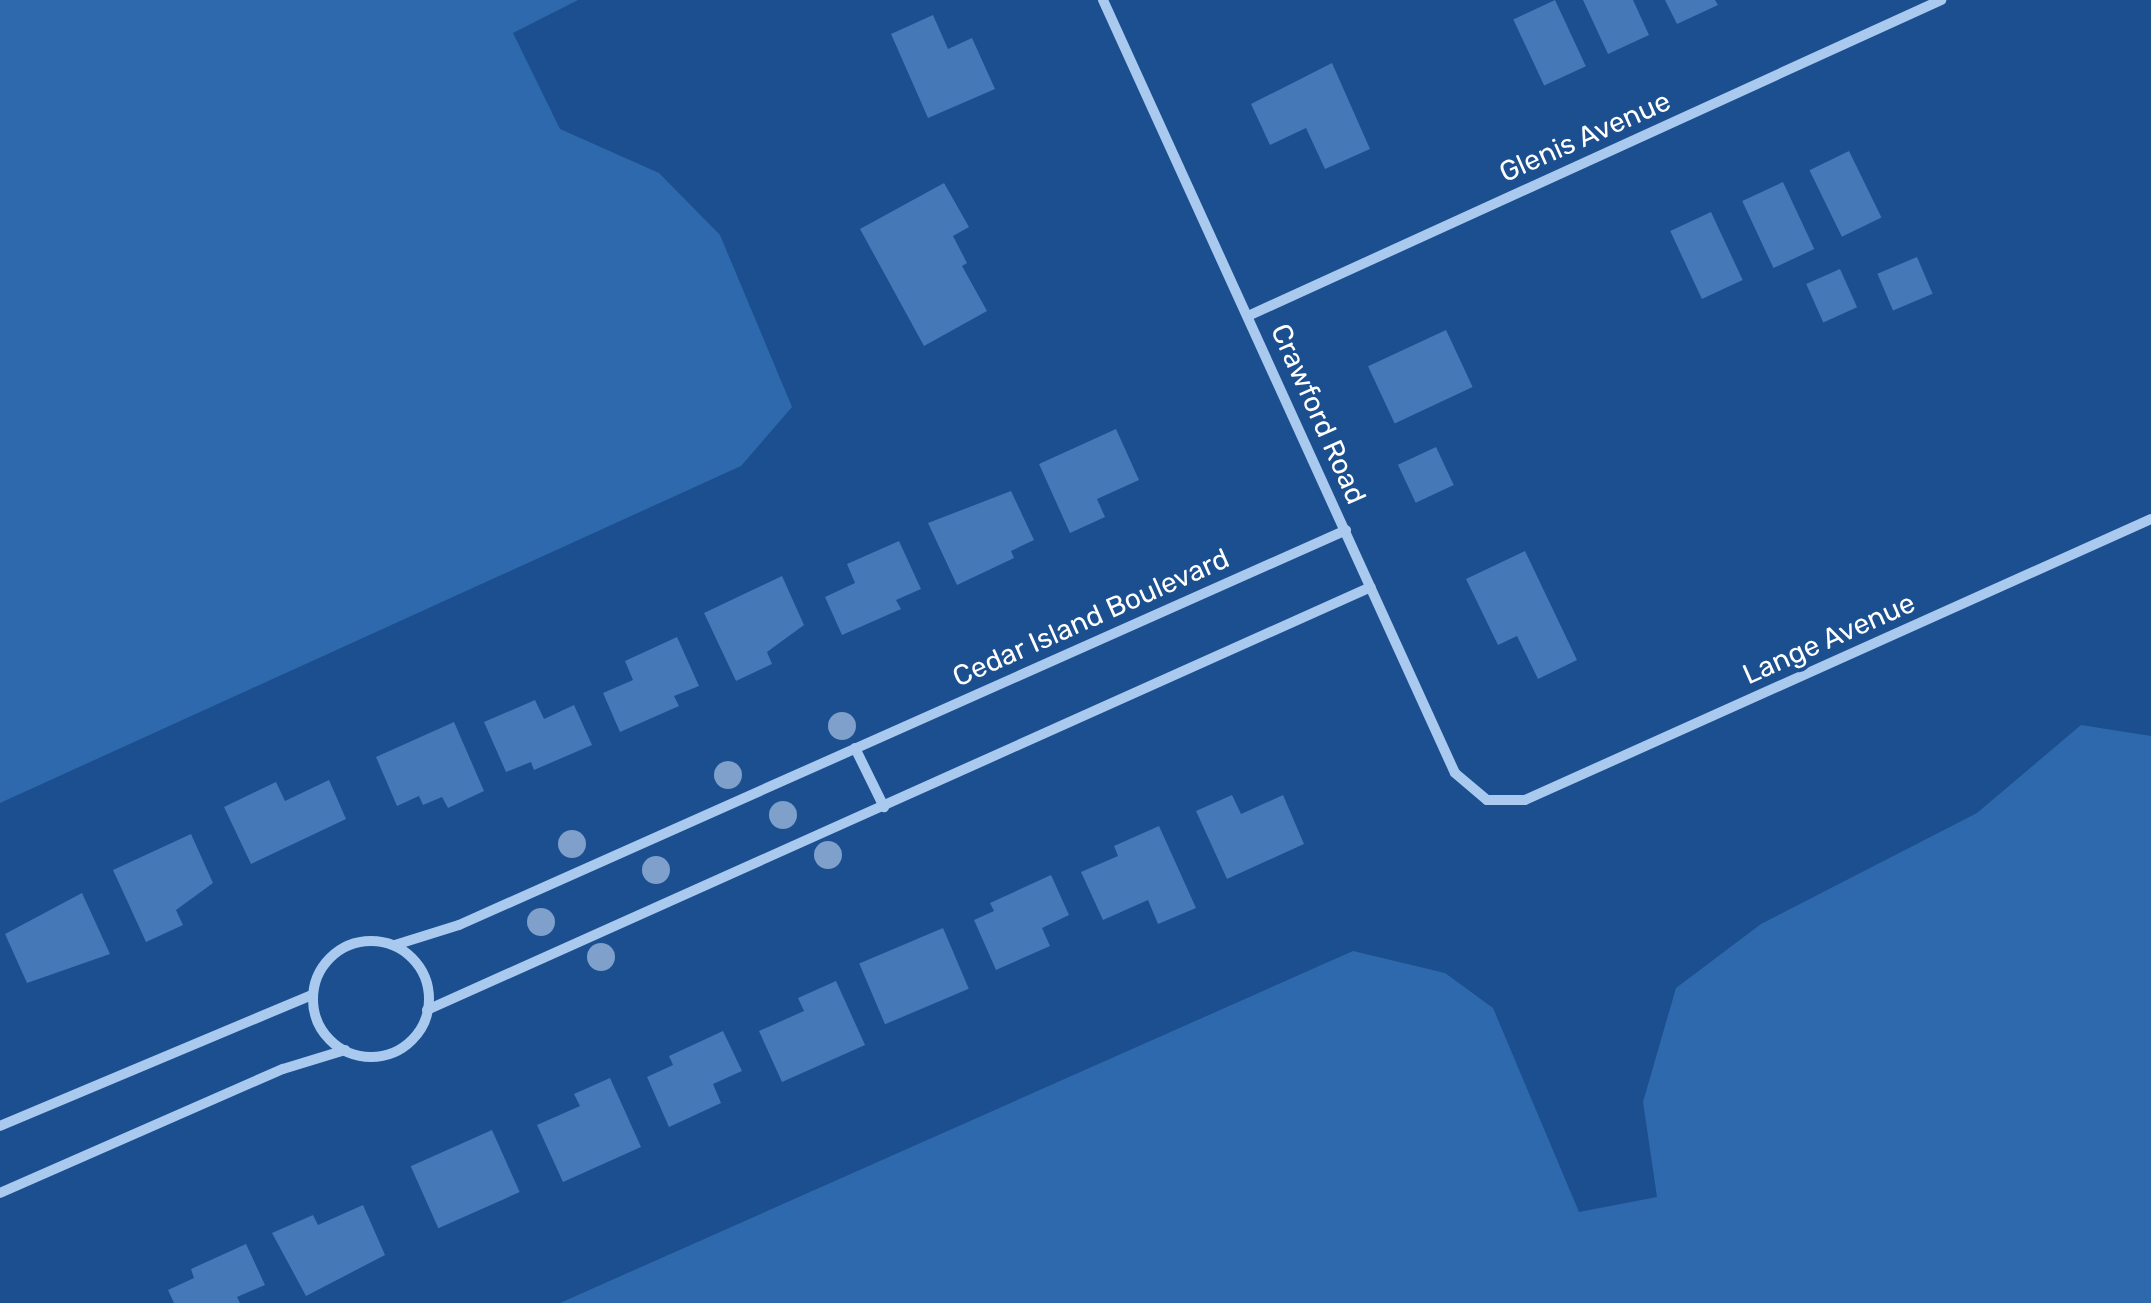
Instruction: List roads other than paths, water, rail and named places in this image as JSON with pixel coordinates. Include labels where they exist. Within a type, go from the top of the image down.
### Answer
[{"type":"street","name":"Crawford Road","points":[[1103,0],[1455,773],[1487,800],[1525,800]]},
{"type":"street","name":"Glenis Avenue","points":[[1248,316],[1941,0]]},
{"type":"street","name":"Lange Avenue","points":[[1525,800],[2151,519]]},
{"type":"street","name":"Cedar Island Boulevard","points":[[312,994],[331,955],[373,940],[395,945],[459,925],[1346,530]]},
{"type":"street","points":[[427,1010],[1372,588]]},
{"type":"street","points":[[855,748],[884,807]]},
{"type":"street","points":[[0,1126],[312,994],[326,1036],[345,1050],[366,1058],[390,1054],[424,1027],[427,1010],[425,978],[395,945]]},
{"type":"street","points":[[0,1193],[283,1069],[345,1050]]}]
